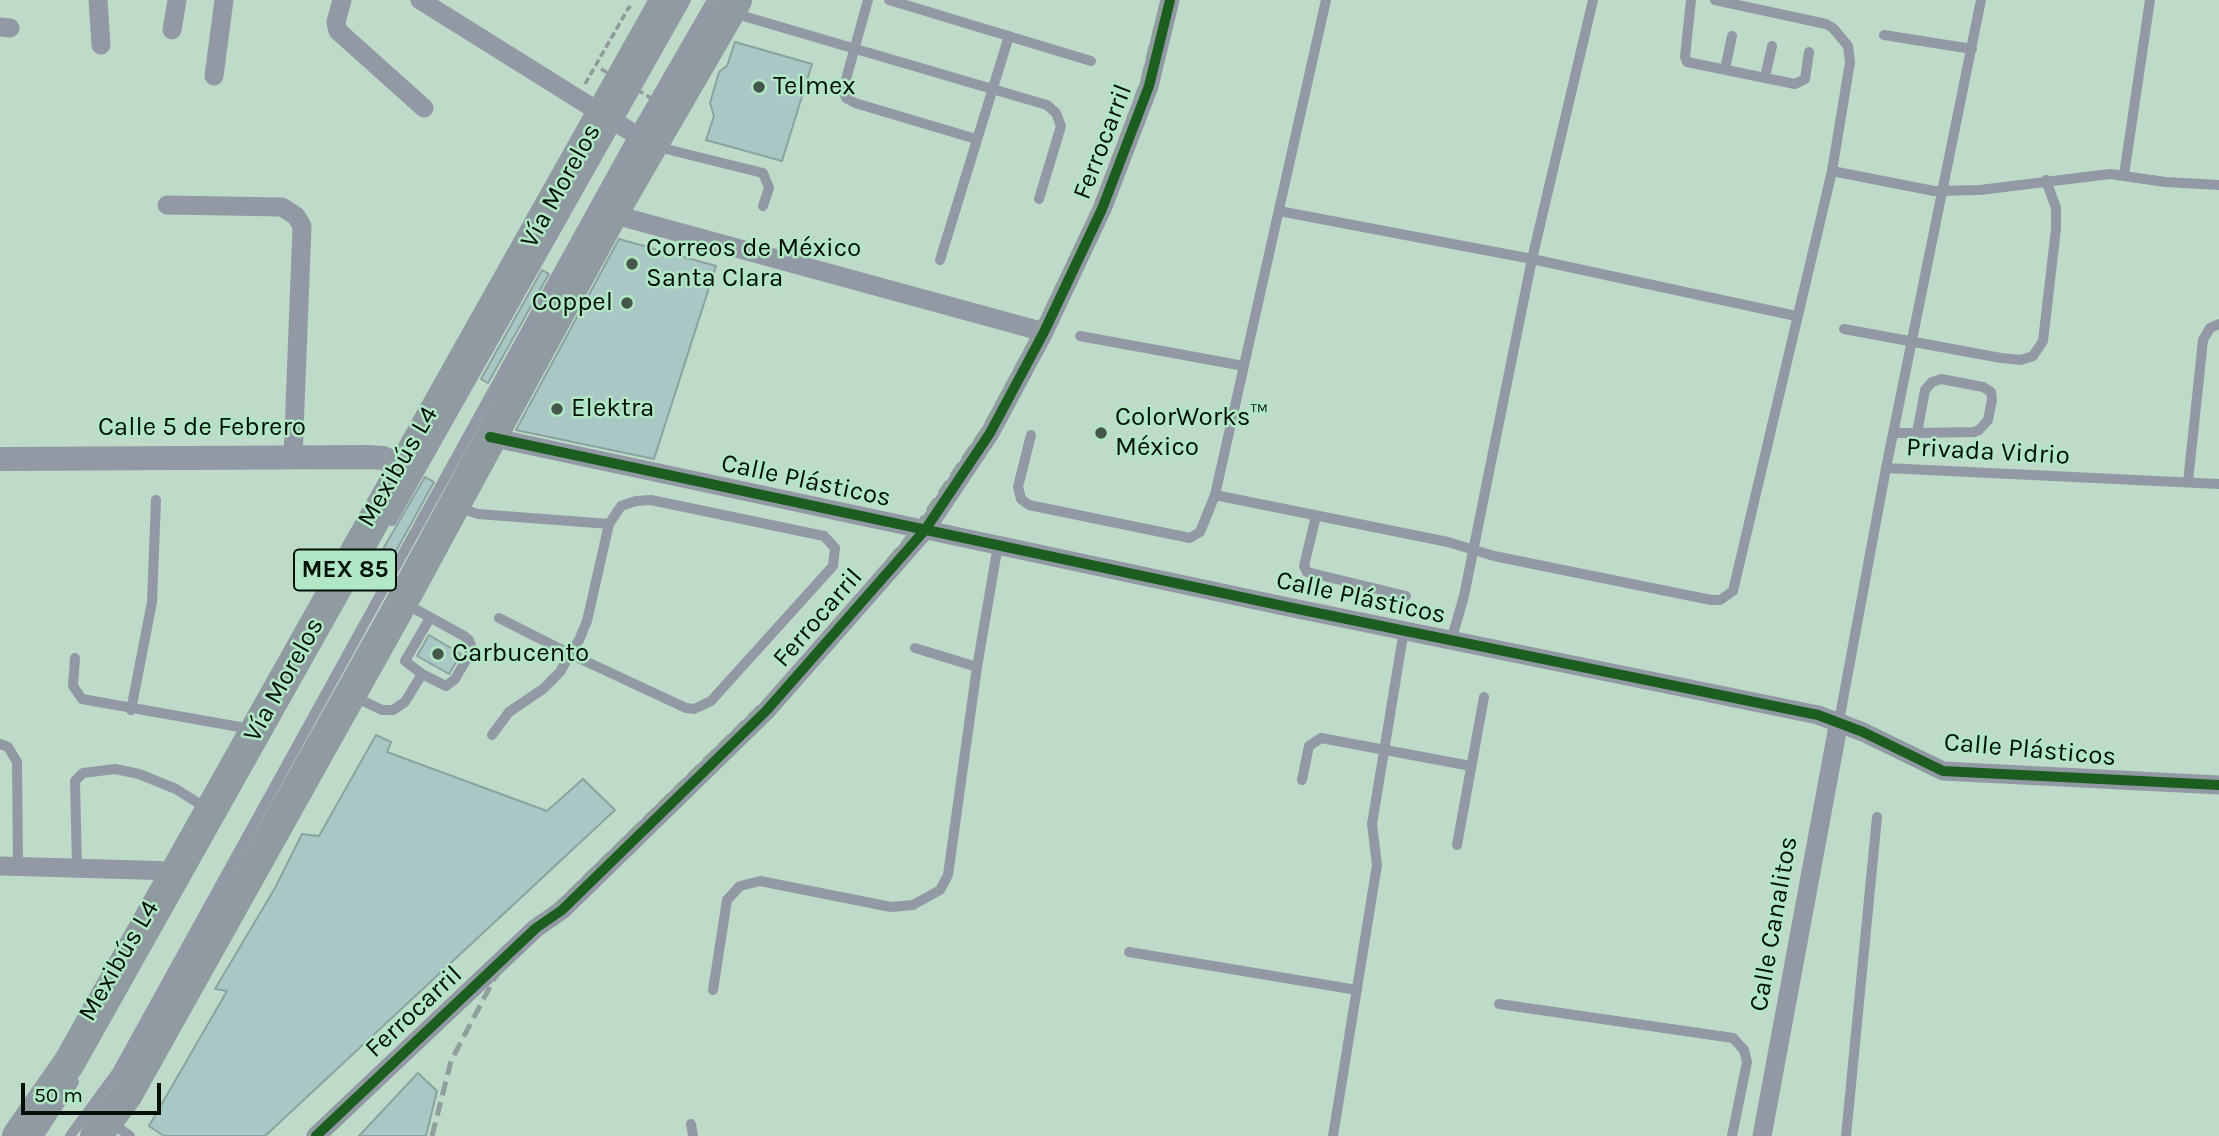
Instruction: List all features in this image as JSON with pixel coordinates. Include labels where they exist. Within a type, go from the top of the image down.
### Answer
[{"type":"main road","name":"Vía Morelos","points":[[18,1136],[69,1063],[402,467],[609,119],[666,0]]},
{"type":"main road","name":"MEX 85","points":[[112,1131],[127,1094],[402,602],[612,214],[643,140],[725,4]]},
{"type":"street","points":[[98,0],[101,45]]},
{"type":"street","points":[[172,30],[177,0]]},
{"type":"street","points":[[214,76],[225,0]]},
{"type":"street","points":[[342,0],[336,22],[338,32],[424,108]]},
{"type":"street","points":[[420,0],[643,140]]},
{"type":"street","name":"Ferrocarril","points":[[316,1136],[536,928],[562,910],[766,711],[925,530],[990,433],[1044,332],[1102,209],[1149,86],[1170,0]]},
{"type":"street","points":[[167,205],[282,207],[296,216],[302,235],[293,458]]},
{"type":"street","points":[[612,214],[1044,332]]},
{"type":"street","name":"Calle Plásticos","points":[[490,437],[1839,721],[1943,771],[2219,785]]},
{"type":"street","name":"Calle 5 de Febrero","points":[[0,459],[383,457],[402,467]]},
{"type":"street","name":"Calle Canalitos","points":[[1762,1136],[1839,721]]},
{"type":"street","points":[[9,866],[175,871]]},
{"type":"lane","name":"Mexibús L4","points":[[383,536],[609,119],[686,0]]},
{"type":"lane","points":[[868,0],[843,90],[849,101],[976,139]]},
{"type":"lane","points":[[889,0],[1091,61]]},
{"type":"lane","points":[[1031,435],[1018,487],[1021,499],[1029,505],[1190,538],[1199,532],[1215,495],[1326,0]]},
{"type":"lane","points":[[1451,641],[1474,550],[1532,259],[1593,0]]},
{"type":"lane","points":[[1691,0],[1685,59],[1801,82],[1805,79],[1809,52]]},
{"type":"lane","points":[[1215,495],[1448,542],[1474,550],[1712,600],[1725,597],[1736,585],[1796,316],[1832,171],[1850,62],[1843,39],[1826,24],[1715,0]]},
{"type":"lane","points":[[1886,468],[1981,0]]},
{"type":"lane","points":[[2124,175],[2150,0]]},
{"type":"lane","points":[[725,4],[1047,105],[1061,125],[1039,199]]},
{"type":"lane","points":[[1884,35],[1972,49]]},
{"type":"lane","points":[[940,260],[1009,36]]},
{"type":"lane","points":[[1725,69],[1732,36]]},
{"type":"lane","points":[[1765,77],[1772,46]]},
{"type":"lane","name":"Mexibús L4","points":[[70,1136],[117,1072],[643,140]]},
{"type":"lane","points":[[643,140],[763,173],[769,188],[763,206]]},
{"type":"lane","points":[[1832,171],[1922,190],[1944,191],[2124,175],[2165,182],[2219,185]]},
{"type":"lane","points":[[1844,329],[2021,360],[2038,350],[2042,341],[2056,229],[2056,208],[2046,180]]},
{"type":"lane","points":[[1279,211],[1532,259],[1796,316]]},
{"type":"lane","points":[[2188,482],[2203,340],[2210,328],[2219,324]]},
{"type":"lane","points":[[1080,336],[1244,366]]},
{"type":"lane","points":[[1893,433],[1917,433],[1979,430],[1988,420],[1992,401],[1990,392],[1983,387],[1941,379],[1932,382],[1925,390],[1917,433]]},
{"type":"lane","name":"Privada Vidrio","points":[[1839,721],[1886,468],[2219,484]]},
{"type":"lane","points":[[131,710],[152,602],[156,500]]},
{"type":"lane","points":[[492,735],[509,712],[542,689],[570,654],[587,621],[609,524],[621,506],[651,500],[824,536],[835,548],[833,566],[722,689],[702,706],[686,708],[570,654],[499,618]]},
{"type":"lane","points":[[453,506],[478,514],[609,524]]},
{"type":"lane","points":[[1316,516],[1304,566],[1307,572],[1406,596]]},
{"type":"lane","points":[[713,990],[727,900],[740,886],[760,881],[891,907],[913,905],[940,890],[948,875],[977,667],[999,545]]},
{"type":"lane","points":[[402,602],[464,636],[471,650],[451,684],[442,685],[408,666],[405,659],[430,618]]},
{"type":"lane","points":[[1333,1136],[1377,865],[1373,824],[1404,631]]},
{"type":"lane","points":[[915,649],[977,667]]},
{"type":"lane","points":[[75,658],[73,686],[78,697],[91,703],[256,730]]},
{"type":"lane","points":[[349,694],[382,710],[393,710],[405,702],[422,674]]},
{"type":"lane","points":[[1457,845],[1484,697]]},
{"type":"lane","points":[[1303,780],[1309,746],[1317,738],[1471,765]]},
{"type":"lane","points":[[0,744],[8,747],[17,762],[9,866]]},
{"type":"lane","points":[[78,867],[75,781],[83,773],[115,769],[139,774],[176,789],[210,810]]},
{"type":"lane","points":[[1846,1136],[1878,817]]},
{"type":"lane","points":[[1129,952],[1357,990]]},
{"type":"lane","points":[[1499,1004],[1733,1038],[1744,1049],[1747,1062],[1731,1136]]},
{"type":"lane","points":[[39,1136],[82,1069]]},
{"type":"lane","points":[[691,1124],[693,1136]]},
{"type":"path","points":[[601,69],[682,116]]},
{"type":"building","name":"Telmex","points":[[735,42],[812,64],[782,161],[706,140],[714,116],[710,103],[719,72],[727,66]]},
{"type":"building","points":[[619,239],[716,266],[654,459],[516,430]]},
{"type":"building","points":[[542,270],[549,274],[488,383],[481,379]]},
{"type":"building","points":[[425,477],[434,482],[374,591],[362,585]]},
{"type":"building","name":"Carbucento","points":[[429,635],[461,654],[449,674],[417,656]]},
{"type":"building","points":[[376,735],[391,742],[387,752],[547,811],[583,779],[615,810],[265,1136],[164,1136],[149,1126],[227,991],[215,989],[275,888],[302,834],[319,836]]},
{"type":"building","points":[[418,1073],[437,1091],[426,1136],[359,1136]]},
{"type":"railway","points":[[308,1136],[564,898],[793,674],[916,528],[985,427],[1037,330],[1096,207],[1142,83],[1163,0]]},
{"type":"railway","points":[[432,1136],[451,1061],[494,979],[510,959]]},
{"type":"cycle path","points":[[316,1136],[536,928],[562,910],[766,711],[925,530],[990,433],[1044,332],[1102,209],[1149,86],[1170,0]]},
{"type":"cycle path","points":[[490,437],[1288,607],[1818,715],[1863,732],[1943,771],[2219,785]]},
{"type":"place","name":"Telmex","points":[[759,87]]},
{"type":"place","name":"Correos de México Santa Clara","points":[[632,264]]},
{"type":"place","name":"Coppel","points":[[627,303]]},
{"type":"place","name":"Elektra","points":[[557,409]]},
{"type":"place","name":"ColorWorks™ México","points":[[1101,433]]},
{"type":"place","name":"Carbucento","points":[[438,654]]}]
